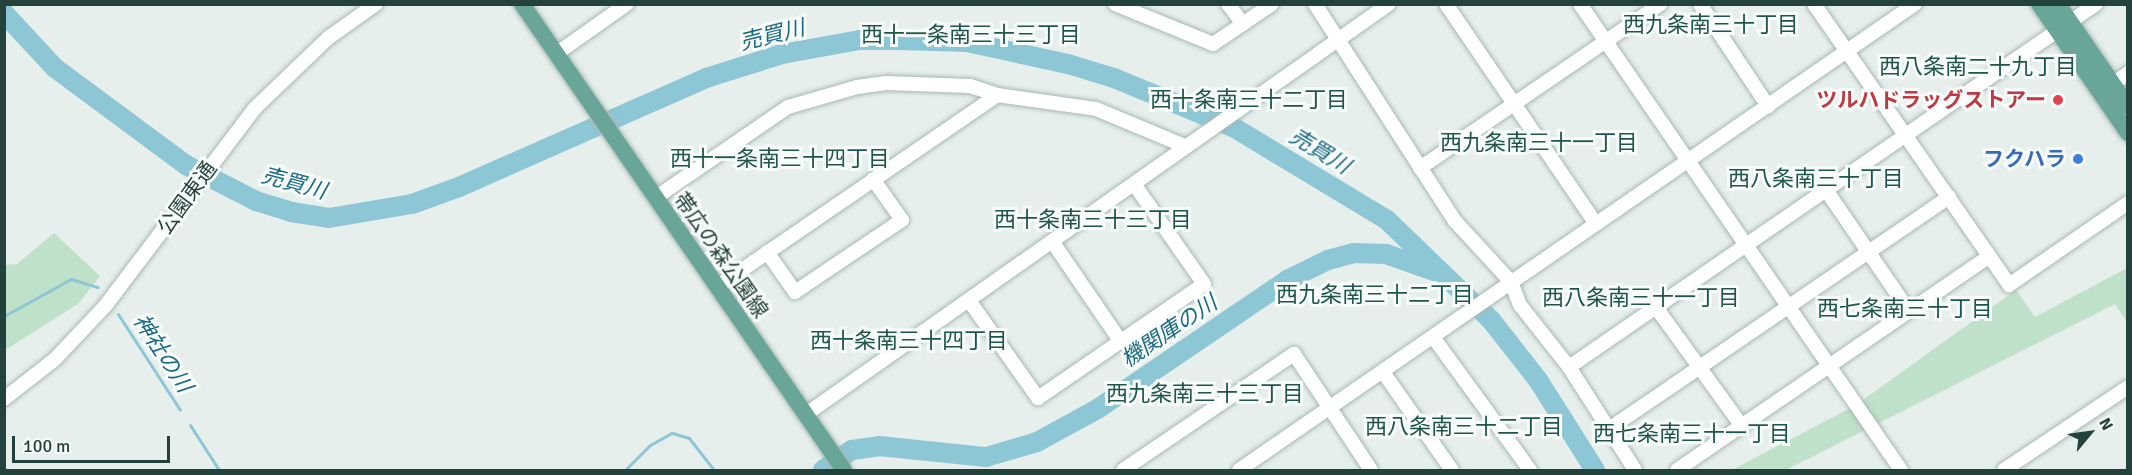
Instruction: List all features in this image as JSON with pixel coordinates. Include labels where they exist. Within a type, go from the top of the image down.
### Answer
[{"type":"main road","name":"帯広の森公園線","points":[[522,4],[844,471]]},
{"type":"main road","points":[[2039,4],[2064,27],[2113,84],[2127,106]]},
{"type":"main road","points":[[2058,4],[2064,27],[2127,133]]},
{"type":"street","name":"公園東通","points":[[4,399],[55,359],[88,325],[186,201],[221,151],[283,79],[328,38],[376,4]]},
{"type":"street","points":[[556,54],[627,4]]},
{"type":"street","points":[[1115,4],[1214,44],[1272,4]]},
{"type":"street","points":[[1228,4],[1243,24]]},
{"type":"street","points":[[1315,4],[1454,220],[1569,367],[1635,471]]},
{"type":"street","points":[[806,416],[1054,244],[1187,144],[1389,4]]},
{"type":"street","points":[[1446,4],[1596,224]]},
{"type":"street","points":[[1580,4],[1901,471]]},
{"type":"street","points":[[1420,168],[1660,4]]},
{"type":"street","points":[[1700,4],[1768,106]]},
{"type":"street","points":[[1814,4],[2009,285],[2127,203]]},
{"type":"street","points":[[1244,469],[1505,286],[1916,4]]},
{"type":"street","points":[[1569,367],[2096,4]]},
{"type":"street","points":[[2113,84],[2127,73]]},
{"type":"street","points":[[655,198],[788,107],[824,96],[886,83],[970,86],[996,94],[1096,110],[1187,144]]},
{"type":"street","points":[[717,287],[996,94]]},
{"type":"street","points":[[767,252],[795,292],[902,220],[873,179]]},
{"type":"street","points":[[970,302],[1038,398],[1204,284],[1134,184]]},
{"type":"street","points":[[1826,190],[1909,311]]},
{"type":"street","points":[[1609,429],[1949,197]]},
{"type":"street","points":[[1054,244],[1121,342]]},
{"type":"street","points":[[1677,471],[1989,256]]},
{"type":"street","points":[[1655,306],[1742,426]]},
{"type":"street","points":[[1439,333],[1530,471]]},
{"type":"street","points":[[1123,471],[1294,354],[1371,471]]},
{"type":"street","points":[[1383,372],[1452,471]]},
{"type":"street","points":[[2004,471],[2127,387]]},
{"type":"green space","points":[[54,233],[100,276],[78,304],[5,350],[5,265],[17,264]]},
{"type":"green space","points":[[2127,268],[2127,322],[2115,304],[1786,470],[1732,470],[1856,405],[2016,290],[2035,317]]},
{"type":"waterway","name":"売買川","points":[[4,13],[55,68],[186,165],[256,201],[291,212],[329,218],[412,204],[459,187],[706,78],[782,54],[860,40],[967,42],[1068,64],[1114,78],[1233,127],[1387,220],[1491,320],[1538,380],[1595,470]]},
{"type":"waterway","name":"機関庫の川","points":[[823,470],[852,450],[879,446],[986,457],[1037,442],[1099,408],[1287,280],[1328,260],[1354,253],[1386,254],[1434,271]]},
{"type":"waterway","name":"神社の川","points":[[4,316],[71,279],[98,287]]},
{"type":"waterway","name":"神社の川","points":[[118,314],[180,410]]},
{"type":"waterway","name":"神社の川","points":[[190,425],[219,470]]},
{"type":"waterway","name":"神社の川","points":[[625,470],[650,445],[672,433],[689,438],[714,470]]},
{"type":"place","name":"ツルハドラッグストアー","points":[[2058,100]]},
{"type":"place","name":"フクハラ","points":[[2078,159]]},
{"type":"district","name":"西九条南三十丁目","points":[[1711,25]]},
{"type":"district","name":"西十一条南三十三丁目","points":[[971,35]]},
{"type":"district","name":"西八条南二十九丁目","points":[[1978,67]]},
{"type":"district","name":"西十条南三十二丁目","points":[[1249,100]]},
{"type":"district","name":"西九条南三十一丁目","points":[[1539,143]]},
{"type":"district","name":"西十一条南三十四丁目","points":[[780,159]]},
{"type":"district","name":"西八条南三十丁目","points":[[1816,179]]},
{"type":"district","name":"西十条南三十三丁目","points":[[1093,220]]},
{"type":"district","name":"西九条南三十二丁目","points":[[1375,295]]},
{"type":"district","name":"西八条南三十一丁目","points":[[1641,298]]},
{"type":"district","name":"西七条南三十丁目","points":[[1905,309]]},
{"type":"district","name":"西十条南三十四丁目","points":[[909,341]]},
{"type":"district","name":"西九条南三十三丁目","points":[[1205,394]]},
{"type":"district","name":"西八条南三十二丁目","points":[[1464,427]]},
{"type":"district","name":"西七条南三十一丁目","points":[[1692,434]]}]
